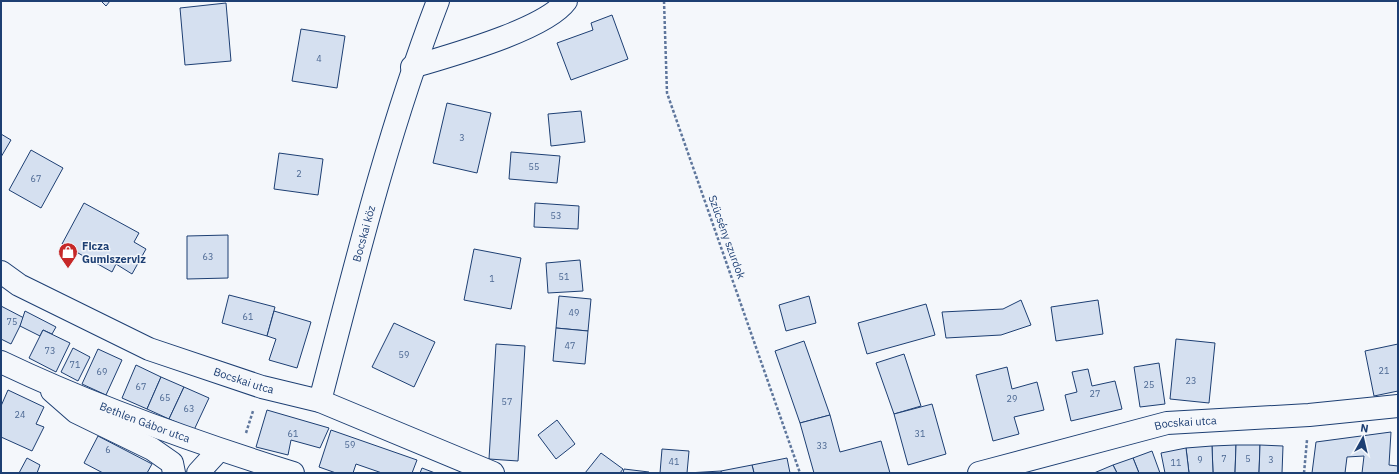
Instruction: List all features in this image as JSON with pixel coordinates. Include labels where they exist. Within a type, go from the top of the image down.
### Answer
[{"type":"street","name":"Bocskai köz","points":[[320,401],[377,181],[412,67],[438,1]]},
{"type":"street","points":[[412,67],[466,51],[523,29],[560,9],[566,1]]},
{"type":"street","name":"Bocskai utca","points":[[1,272],[19,285],[149,349],[262,387],[320,401],[494,473]]},
{"type":"street","name":"Bethlen Gábor utca","points":[[1,362],[43,382],[228,453],[293,473]]},
{"type":"street","points":[[43,382],[76,412],[152,449],[172,463],[174,473]]},
{"type":"street","name":"Bocskai utca","points":[[979,473],[1167,423],[1309,415],[1398,406]]},
{"type":"street","points":[[198,473],[228,453]]},
{"type":"path","name":"Szücsény szurdok","points":[[664,1],[667,93],[800,473]]},
{"type":"path","points":[[228,453],[262,387]]},
{"type":"path","points":[[1304,473],[1309,415]]},
{"type":"building","points":[[101,1],[110,1],[106,6]]},
{"type":"building","points":[[226,3],[231,61],[185,65],[180,8]]},
{"type":"building","points":[[612,15],[628,59],[571,80],[557,43],[593,30],[591,23]]},
{"type":"building","points":[[301,29],[345,36],[337,88],[292,81]]},
{"type":"building","points":[[447,103],[491,113],[477,173],[433,163]]},
{"type":"building","points":[[581,111],[585,142],[551,146],[548,114]]},
{"type":"building","points":[[1,134],[11,140],[1,157]]},
{"type":"building","points":[[31,150],[63,168],[41,208],[9,190]]},
{"type":"building","points":[[511,152],[560,156],[557,183],[509,179]]},
{"type":"building","points":[[279,153],[323,159],[318,195],[274,189]]},
{"type":"building","points":[[84,203],[139,233],[134,242],[146,249],[132,274],[116,264],[112,272],[62,244]]},
{"type":"building","points":[[535,203],[579,206],[578,229],[534,227]]},
{"type":"building","points":[[228,235],[228,278],[187,279],[187,236]]},
{"type":"building","points":[[474,249],[521,258],[511,309],[464,300]]},
{"type":"building","points":[[580,260],[583,291],[548,293],[546,263]]},
{"type":"building","points":[[229,295],[275,307],[267,336],[222,323]]},
{"type":"building","points":[[559,296],[591,299],[588,331],[556,328]]},
{"type":"building","points":[[809,296],[816,323],[786,331],[779,305]]},
{"type":"building","points":[[1021,300],[1031,325],[1001,335],[946,338],[942,312],[1003,309]]},
{"type":"building","points":[[1098,300],[1103,334],[1056,341],[1051,307]]},
{"type":"building","points":[[926,304],[935,335],[867,354],[858,323]]},
{"type":"building","points":[[1,306],[24,318],[11,344],[1,339]]},
{"type":"building","points":[[25,311],[56,327],[52,334],[43,330],[40,336],[20,326]]},
{"type":"building","points":[[274,311],[311,322],[297,368],[269,360],[276,339],[267,336]]},
{"type":"building","points":[[394,323],[435,342],[414,387],[372,367]]},
{"type":"building","points":[[556,328],[588,331],[585,364],[553,361]]},
{"type":"building","points":[[43,330],[70,343],[56,372],[29,358]]},
{"type":"building","points":[[1176,339],[1215,343],[1209,403],[1170,399]]},
{"type":"building","points":[[804,341],[830,415],[800,423],[775,351]]},
{"type":"building","points":[[496,344],[525,346],[518,461],[489,459]]},
{"type":"building","points":[[1398,344],[1398,391],[1374,396],[1365,351]]},
{"type":"building","points":[[73,348],[90,357],[78,381],[61,372]]},
{"type":"building","points":[[98,349],[122,360],[106,395],[82,384]]},
{"type":"building","points":[[904,354],[921,406],[894,414],[876,363]]},
{"type":"building","points":[[1159,363],[1165,404],[1140,407],[1134,367]]},
{"type":"building","points":[[136,365],[161,377],[147,409],[122,398]]},
{"type":"building","points":[[1007,367],[1012,389],[1037,382],[1044,410],[1014,417],[1019,434],[993,441],[976,375]]},
{"type":"building","points":[[1088,369],[1092,386],[1115,381],[1122,409],[1071,421],[1065,395],[1077,392],[1072,372]]},
{"type":"building","points":[[161,377],[184,387],[169,419],[147,409]]},
{"type":"building","points":[[184,387],[209,398],[194,430],[169,419]]},
{"type":"building","points":[[8,390],[44,407],[36,424],[44,427],[32,451],[1,437],[1,406]]},
{"type":"building","points":[[932,404],[946,454],[908,465],[894,414]]},
{"type":"building","points":[[267,410],[329,428],[320,448],[291,440],[288,455],[256,447]]},
{"type":"building","points":[[830,415],[840,452],[881,441],[890,473],[814,473],[800,423]]},
{"type":"building","points":[[557,420],[575,444],[556,459],[538,435]]},
{"type":"building","points":[[331,430],[417,460],[412,473],[382,473],[356,464],[353,473],[336,473],[319,467]]},
{"type":"building","points":[[1391,432],[1389,465],[1398,466],[1398,473],[1362,473],[1364,456],[1347,457],[1345,473],[1312,473],[1316,442]]},
{"type":"building","points":[[98,436],[152,464],[147,473],[103,473],[84,463]]},
{"type":"building","points":[[1236,445],[1235,473],[1213,473],[1212,446]]},
{"type":"building","points":[[1236,445],[1260,445],[1259,473],[1235,473]]},
{"type":"building","points":[[1260,445],[1283,446],[1282,473],[1259,473]]},
{"type":"building","points":[[1212,446],[1213,473],[1189,473],[1186,448]]},
{"type":"building","points":[[1186,448],[1189,473],[1165,473],[1161,453]]},
{"type":"building","points":[[662,449],[689,451],[687,473],[660,473]]},
{"type":"building","points":[[1152,451],[1160,473],[1139,473],[1133,458]]},
{"type":"building","points":[[601,453],[623,469],[620,473],[585,473]]},
{"type":"building","points":[[27,458],[40,465],[37,473],[19,473]]},
{"type":"building","points":[[787,458],[790,473],[754,473],[752,465]]},
{"type":"building","points":[[1133,458],[1139,473],[1117,473],[1113,465]]},
{"type":"building","points":[[752,465],[754,473],[721,473],[721,471]]},
{"type":"building","points":[[1113,465],[1117,473],[1094,473]]},
{"type":"building","points":[[422,468],[435,473],[420,473]]},
{"type":"building","points":[[624,469],[649,472],[649,473],[623,473]]},
{"type":"building","points":[[721,471],[721,473],[687,473]]},
{"type":"place","name":"Ficza Gumiszerviz","points":[[68,269]]}]
